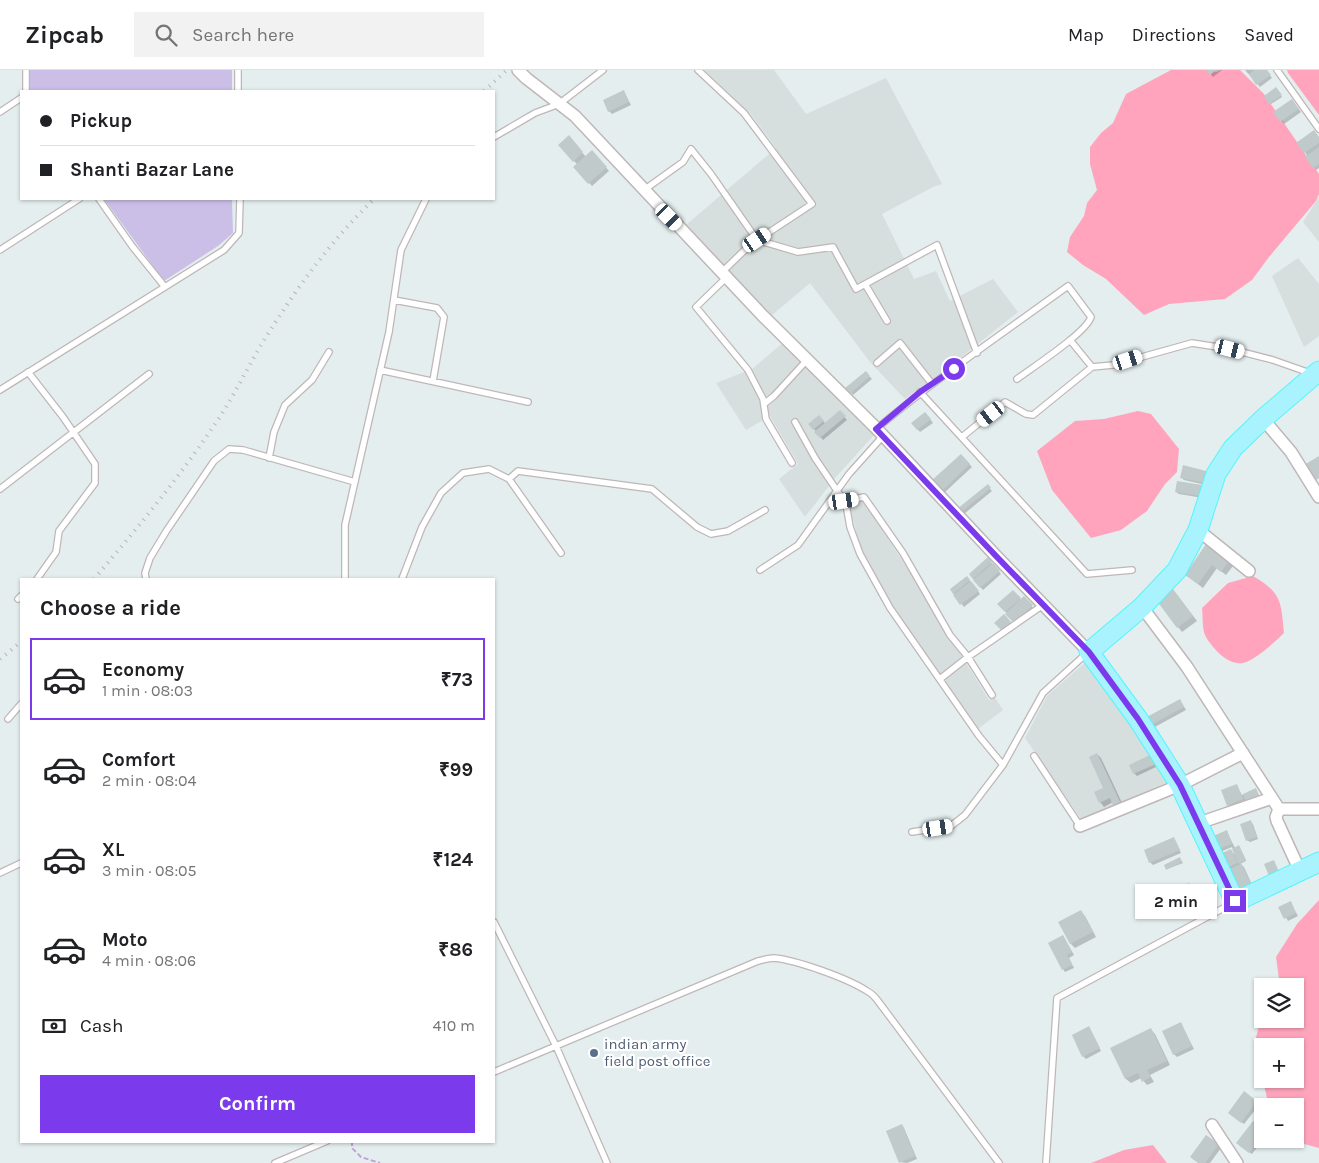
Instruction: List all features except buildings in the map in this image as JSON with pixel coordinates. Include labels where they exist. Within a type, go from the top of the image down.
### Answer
[{"type":"main road","points":[[1317,373],[1263,419],[1233,448],[1222,463],[1211,486],[1198,530],[1177,570],[1142,607],[1089,652],[1138,719],[1180,785],[1235,902],[1319,862]]},
{"type":"street","points":[[518,70],[575,116],[724,274],[880,432],[1089,652]]},
{"type":"street","points":[[1263,419],[1291,452],[1319,497]]},
{"type":"street","points":[[1198,530],[1249,571]]},
{"type":"street","points":[[1142,607],[1188,667],[1279,809]]},
{"type":"street","points":[[1080,826],[1180,785],[1243,753]]},
{"type":"street","points":[[1199,823],[1272,798]]},
{"type":"street","points":[[1279,809],[1319,809]]},
{"type":"street","points":[[1279,809],[1276,817],[1277,821],[1300,871]]},
{"type":"street","points":[[1212,1125],[1238,1163]]},
{"type":"lane","points":[[26,70],[26,90]]},
{"type":"lane","points":[[238,70],[238,90]]},
{"type":"lane","points":[[495,136],[534,113],[559,104],[603,70]]},
{"type":"lane","points":[[698,70],[744,113],[812,204],[750,245],[696,307],[748,370],[764,404],[766,419],[792,463]]},
{"type":"lane","points":[[1277,70],[1319,129]]},
{"type":"lane","points":[[0,112],[20,99]]},
{"type":"lane","points":[[644,190],[683,162],[691,149],[711,174],[757,240],[798,252],[833,247],[856,289],[936,245],[977,352]]},
{"type":"lane","points":[[0,250],[77,200]]},
{"type":"lane","points":[[100,200],[132,246],[165,287]]},
{"type":"lane","points":[[0,390],[224,250],[239,233],[240,200]]},
{"type":"lane","points":[[345,578],[345,525],[389,332],[401,250],[426,200]]},
{"type":"lane","points":[[865,284],[887,321]]},
{"type":"lane","points":[[760,570],[798,545],[880,432],[920,392],[1068,286],[1091,317],[1090,322],[1070,340],[1017,379]]},
{"type":"lane","points":[[394,300],[437,308],[444,316],[433,381]]},
{"type":"lane","points":[[1070,340],[1092,367]]},
{"type":"lane","points":[[877,363],[900,343],[932,384]]},
{"type":"lane","points":[[962,437],[1006,402],[1029,416],[1036,414],[1092,367],[1113,365],[1192,343],[1230,349],[1317,373]]},
{"type":"lane","points":[[269,458],[274,432],[285,405],[312,380],[329,352]]},
{"type":"lane","points":[[764,404],[774,396],[807,360]]},
{"type":"lane","points":[[380,370],[528,402]]},
{"type":"lane","points":[[28,372],[74,432],[94,464],[95,483],[59,531],[56,552],[38,578]]},
{"type":"lane","points":[[0,489],[149,374]]},
{"type":"lane","points":[[920,392],[1087,574],[1132,570]]},
{"type":"lane","points":[[795,422],[815,458],[844,501],[850,527],[860,554],[890,608],[979,736],[1003,764]]},
{"type":"lane","points":[[146,578],[144,573],[150,558],[167,530],[214,461],[229,449],[243,450],[355,482]]},
{"type":"lane","points":[[402,578],[422,526],[441,493],[463,474],[488,469],[509,479],[562,554]]},
{"type":"lane","points":[[509,479],[518,471],[652,488],[697,527],[711,534],[728,531],[765,510]]},
{"type":"lane","points":[[844,501],[864,498],[903,553],[950,635],[968,657],[992,695]]},
{"type":"lane","points":[[940,679],[968,657],[1043,605]]},
{"type":"lane","points":[[912,832],[951,826],[965,815],[1003,764],[1043,693],[1089,652]]},
{"type":"lane","points":[[8,719],[20,705]]},
{"type":"lane","points":[[1034,756],[1080,826]]},
{"type":"lane","points":[[0,874],[20,864]]},
{"type":"lane","points":[[1046,1163],[1058,998],[1235,902]]},
{"type":"lane","points":[[495,924],[556,1046],[608,1163]]},
{"type":"lane","points":[[495,1072],[758,961],[772,958],[801,964],[868,991],[878,1001],[999,1163]]},
{"type":"lane","points":[[275,1163],[322,1143]]},
{"type":"path","points":[[352,1143],[352,1148],[362,1156],[380,1163]]},
{"type":"shaded area","points":[[30,70],[232,70],[232,90],[29,90]]},
{"type":"shaded area","points":[[704,70],[774,70],[806,114],[886,78],[942,184],[882,214],[914,279],[936,271],[950,301],[993,279],[1018,312],[940,374],[905,399],[870,362],[810,283],[771,316],[686,225],[776,148],[750,113]]},
{"type":"shaded area","points":[[1171,70],[1211,70],[1216,72],[1221,70],[1240,70],[1264,94],[1319,174],[1319,194],[1316,201],[1252,280],[1225,299],[1169,304],[1144,315],[1106,279],[1083,265],[1067,252],[1070,237],[1084,216],[1087,203],[1097,190],[1090,164],[1090,147],[1101,133],[1113,123],[1126,94]]},
{"type":"shaded area","points":[[1287,70],[1319,70],[1319,115],[1288,73]]},
{"type":"shaded area","points":[[1319,197],[1319,242],[1303,222]]},
{"type":"shaded area","points":[[105,200],[232,200],[233,233],[218,246],[164,281]]},
{"type":"shaded area","points":[[1298,258],[1319,284],[1319,336],[1304,347],[1272,276]]},
{"type":"shaded area","points":[[784,342],[874,435],[836,477],[805,517],[779,479],[798,464],[770,416],[746,430],[716,383],[752,369]]},
{"type":"shaded area","points":[[1138,411],[1151,414],[1179,449],[1177,472],[1165,484],[1147,511],[1121,530],[1091,538],[1052,490],[1037,451],[1075,421],[1104,419]]},
{"type":"shaded area","points":[[863,500],[913,577],[947,637],[962,656],[989,700],[995,698],[1003,710],[978,729],[892,606],[860,547],[849,503]]},
{"type":"shaded area","points":[[1253,576],[1275,593],[1281,606],[1284,633],[1270,646],[1248,661],[1243,663],[1232,662],[1216,650],[1205,635],[1202,608],[1228,583]]},
{"type":"shaded area","points":[[1088,660],[1176,778],[1082,820],[1025,738],[1047,696]]},
{"type":"shaded area","points":[[1319,900],[1319,1148],[1304,1144],[1304,1098],[1267,1098],[1264,1088],[1304,1088],[1304,1038],[1256,1038],[1259,1028],[1304,1028],[1304,978],[1279,978],[1276,957],[1297,924]]},
{"type":"shaded area","points":[[1153,1145],[1167,1163],[1091,1163],[1124,1150]]},
{"type":"railway","points":[[485,90],[507,70]]},
{"type":"railway","points":[[95,578],[156,504],[199,447],[221,415],[271,329],[306,277],[345,229],[373,200]]},
{"type":"railway","points":[[0,659],[20,643]]},
{"type":"place","name":"indian army field post office","points":[[594,1053]]},
{"type":"route","points":[[954,369],[920,392],[876,429],[1089,652],[1122,695],[1158,748],[1180,785],[1235,901]]}]
